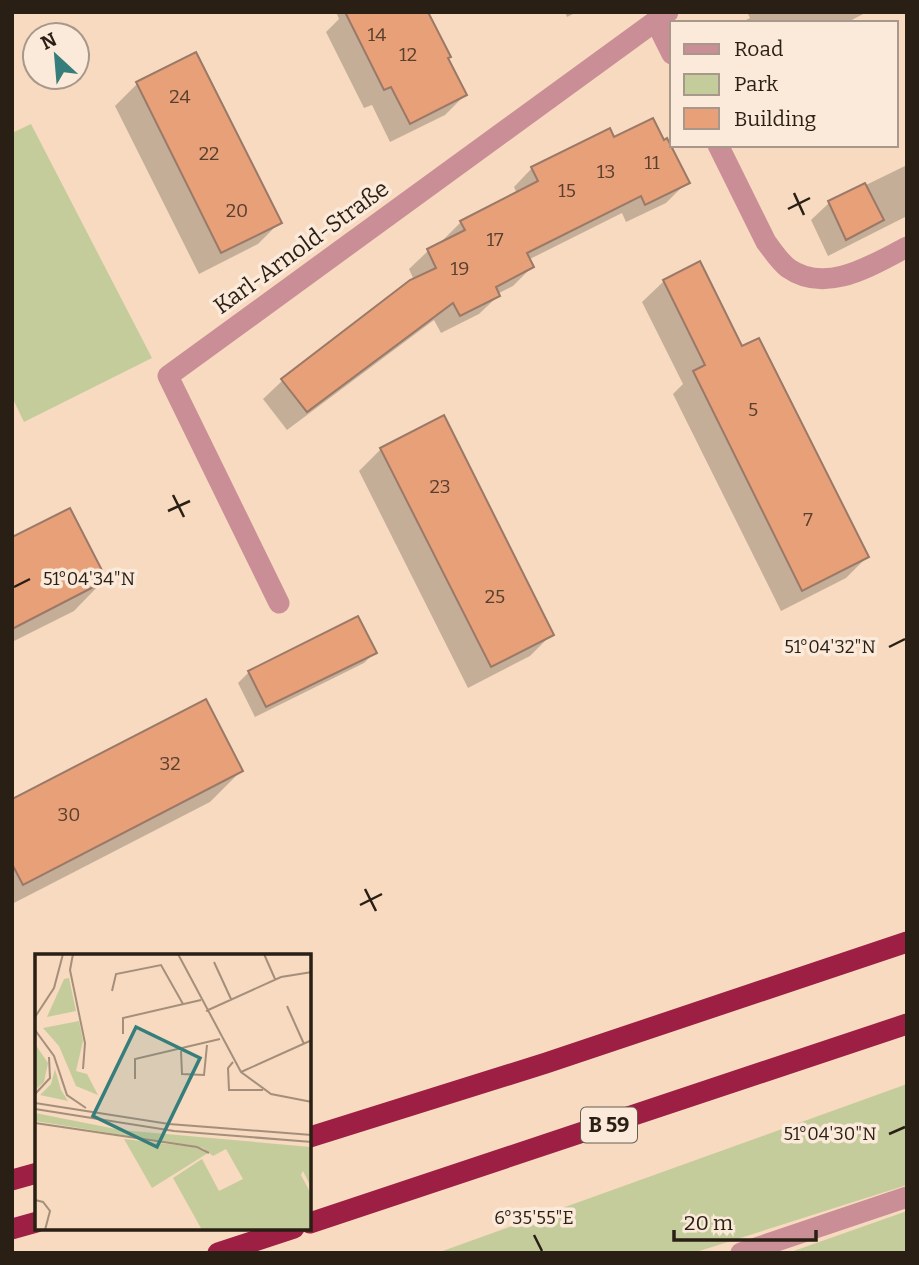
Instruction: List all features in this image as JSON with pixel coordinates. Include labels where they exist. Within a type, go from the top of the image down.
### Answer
[{"type":"highway","points":[[312,1135],[547,1063],[907,942]]},
{"type":"highway","name":"B 59","points":[[312,1222],[907,1024]]},
{"type":"highway","points":[[312,1119],[362,1120]]},
{"type":"highway","points":[[12,1180],[35,1174]]},
{"type":"highway","points":[[12,1229],[35,1223]]},
{"type":"highway","points":[[218,1253],[288,1230]]},
{"type":"street","points":[[662,17],[670,47]]},
{"type":"street","name":"Karl-Arnold-Straße","points":[[279,603],[168,376],[662,17]]},
{"type":"street","points":[[719,147],[766,242],[787,267],[799,274],[825,279],[843,276],[907,247]]},
{"type":"street","points":[[741,1253],[907,1197]]},
{"type":"green space","points":[[31,124],[152,358],[24,422],[12,397],[12,133]]},
{"type":"green space","points":[[907,1084],[907,1185],[693,1253],[437,1253]]},
{"type":"green space","points":[[907,1211],[907,1253],[788,1253]]},
{"type":"building","points":[[345,12],[428,12],[467,95],[410,124],[391,87],[384,90]]},
{"type":"building","points":[[196,52],[282,223],[221,253],[136,82]]},
{"type":"building","points":[[653,118],[664,140],[667,138],[690,183],[645,205],[641,196],[527,253],[534,267],[496,287],[500,296],[460,316],[453,303],[307,412],[281,379],[410,280],[436,268],[427,249],[465,230],[460,221],[538,181],[531,167],[610,128],[614,137]]},
{"type":"building","points":[[865,183],[884,220],[846,240],[828,201]]},
{"type":"building","points":[[700,261],[742,346],[759,338],[869,557],[802,591],[693,371],[705,365],[663,280]]},
{"type":"building","points":[[444,415],[554,635],[491,667],[380,448]]},
{"type":"building","points":[[70,508],[107,580],[12,629],[12,537]]},
{"type":"building","points":[[358,616],[377,653],[266,707],[248,671]]},
{"type":"building","points":[[206,699],[243,771],[23,885],[12,864],[12,799]]}]
